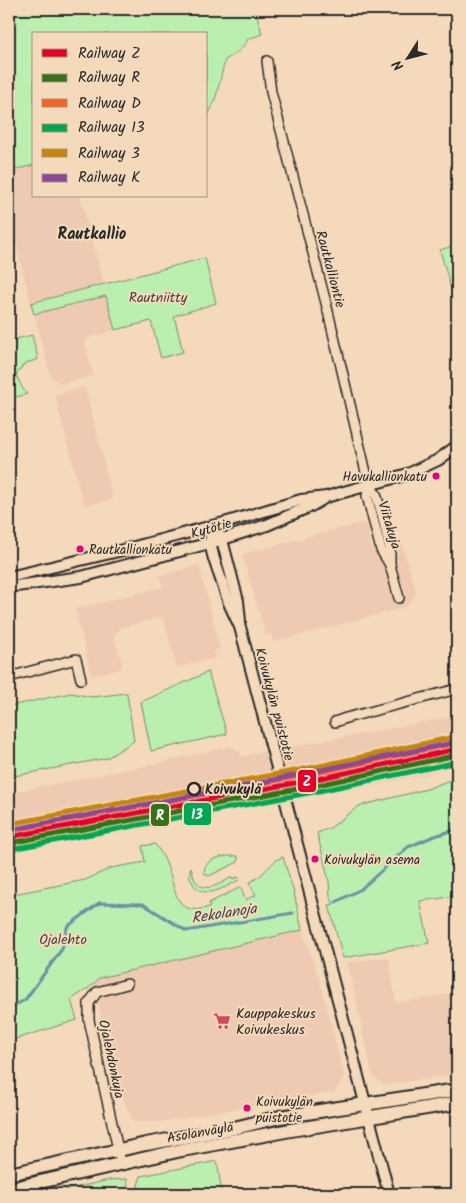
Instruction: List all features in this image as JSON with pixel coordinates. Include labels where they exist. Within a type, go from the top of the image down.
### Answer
[{"type":"main road","name":"Asolanväylä","points":[[9,1174],[280,1117],[457,1090]]},
{"type":"main road","name":"Asolanväylä","points":[[9,1189],[182,1150],[291,1130],[457,1104]]},
{"type":"street","name":"Rautkalliontie","points":[[267,61],[271,92],[326,303],[369,485]]},
{"type":"street","name":"Kytötie","points":[[9,577],[127,549],[301,500],[326,497],[369,485],[424,468],[457,446]]},
{"type":"street","name":"Viitakuja","points":[[369,485],[367,496],[381,550],[390,565],[399,598]]},
{"type":"street","name":"Kytötie","points":[[9,587],[81,577],[222,540],[267,525],[311,506],[326,497]]},
{"type":"street","name":"Koivukylän puistotie","points":[[213,526],[222,540],[238,601],[240,627]]},
{"type":"street","name":"Koivukylän puistotie","points":[[213,526],[210,543],[229,603],[240,627],[389,1194]]},
{"type":"street","points":[[9,677],[76,659],[81,679]]},
{"type":"street","points":[[335,722],[457,689]]},
{"type":"street","name":"Ojalehdonkuja","points":[[121,1163],[89,1020],[89,1002],[97,992],[127,984]]},
{"type":"shaded area","points":[[32,165],[32,198],[81,198],[104,284],[31,303],[9,215],[9,171]]},
{"type":"shaded area","points":[[106,296],[115,330],[84,339],[93,376],[60,384],[51,377],[34,314]]},
{"type":"shaded area","points":[[85,387],[113,499],[84,506],[55,395]]},
{"type":"shaded area","points":[[366,522],[373,550],[402,544],[416,593],[406,607],[273,642],[271,634],[266,636],[242,554]]},
{"type":"shaded area","points":[[199,565],[220,648],[214,651],[215,658],[177,667],[163,617],[121,627],[114,636],[123,668],[92,676],[75,609],[163,587],[160,576]]},
{"type":"shaded area","points":[[457,716],[457,763],[430,774],[321,795],[252,804],[9,849],[9,793],[155,764],[231,746],[243,756]]},
{"type":"shaded area","name":"Kauppakeskus Koivukeskus","points":[[302,930],[319,977],[344,1076],[335,1092],[159,1122],[133,1122],[114,1077],[94,985],[99,978]]},
{"type":"shaded area","points":[[389,959],[396,1003],[457,993],[457,1074],[385,1085],[373,1076],[347,962]]},
{"type":"green space","points":[[9,9],[263,9],[256,11],[262,34],[248,39],[238,51],[225,60],[213,106],[208,114],[208,32],[32,32],[32,165],[9,171]]},
{"type":"green space","points":[[457,245],[457,291],[452,292],[440,250]]},
{"type":"green space","name":"Rautniitty","points":[[205,258],[216,303],[174,316],[183,352],[161,358],[151,321],[115,330],[106,296],[34,314],[31,303]]},
{"type":"green space","points":[[32,335],[38,359],[24,364],[16,375],[27,394],[9,399],[9,341]]},
{"type":"green space","points":[[208,672],[227,734],[151,751],[141,702]]},
{"type":"green space","points":[[71,693],[92,697],[127,693],[134,741],[107,758],[9,777],[9,702],[10,706]]},
{"type":"green space","points":[[457,777],[457,896],[420,901],[429,943],[343,958],[329,905],[334,904],[330,897],[329,881],[317,833],[330,828],[359,806],[427,789]]},
{"type":"green space","name":"Ojalehto","points":[[155,844],[167,865],[179,901],[190,909],[210,907],[209,903],[241,887],[245,900],[256,895],[249,883],[260,876],[276,860],[283,857],[294,893],[302,930],[99,978],[90,987],[71,1000],[77,1020],[9,1041],[9,895],[85,880],[111,868],[145,862],[142,846]]},
{"type":"green space","points":[[227,856],[238,856],[238,862],[209,876],[204,873],[206,865],[211,860]]},
{"type":"green space","points":[[191,867],[194,878],[202,886],[212,887],[232,877],[233,879],[238,877],[239,880],[221,889],[208,892],[202,891],[191,880]]},
{"type":"green space","points":[[217,1161],[222,1194],[140,1194],[138,1185],[141,1176]]},
{"type":"green space","points":[[127,1179],[129,1194],[47,1194],[109,1180]]},
{"type":"waterway","name":"Rekolanoja","points":[[336,902],[361,889],[408,847],[457,829]]},
{"type":"waterway","name":"Rekolanoja","points":[[9,1008],[25,1000],[62,949],[67,927],[99,903],[143,904],[186,931],[293,913]]},
{"type":"rail line","name":"3","points":[[9,824],[315,767],[454,737]]},
{"type":"rail line","name":"K","points":[[9,830],[254,784],[457,742]]},
{"type":"rail line","name":"D","points":[[9,831],[316,773],[456,743]]},
{"type":"rail line","name":"Z","points":[[9,837],[317,779],[457,749]]},
{"type":"rail line","name":"R","points":[[10,843],[318,785],[457,755]]},
{"type":"rail line","name":"13","points":[[11,849],[319,791],[457,762]]},
{"type":"place","name":"Havukallionkatu","points":[[436,476]]},
{"type":"place","name":"Rautkallionkatu","points":[[80,549]]},
{"type":"place","name":"Koivukylä","points":[[194,789]]},
{"type":"place","name":"Koivukylän asema","points":[[315,859]]},
{"type":"place","name":"Kauppakeskus Koivukeskus","points":[[222,1021]]},
{"type":"place","name":"Koivukylän puistotie","points":[[247,1108]]},
{"type":"district","name":"Rautkallio","points":[[92,233]]}]
